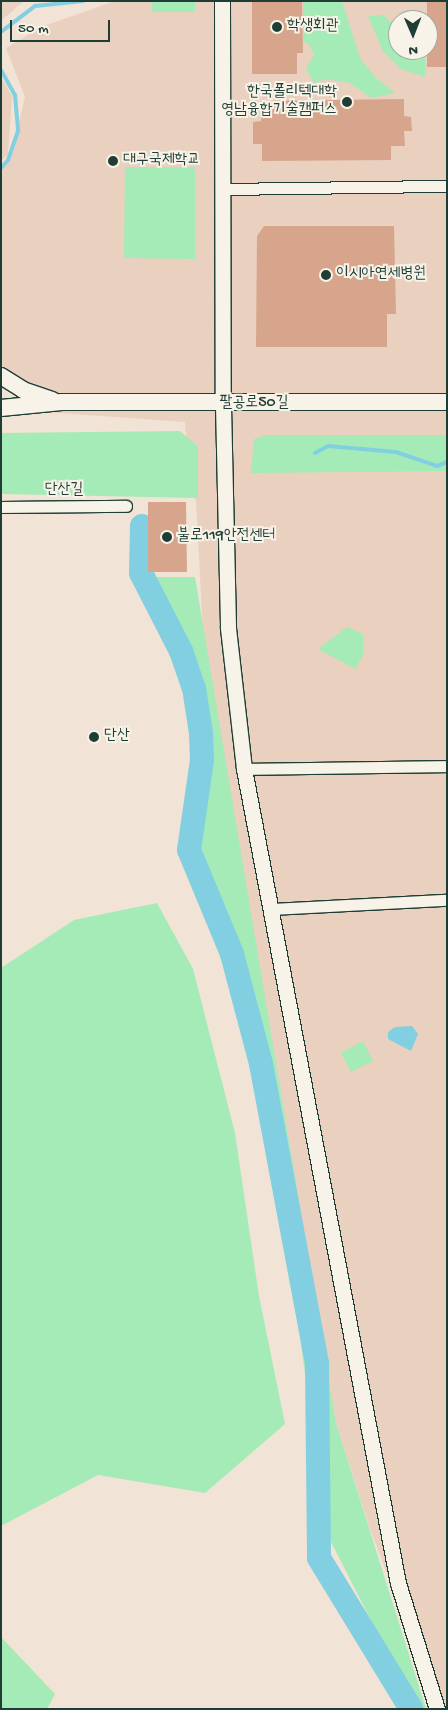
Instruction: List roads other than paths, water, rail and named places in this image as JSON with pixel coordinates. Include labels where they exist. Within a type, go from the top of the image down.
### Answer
[{"type":"main road","points":[[1,376],[37,396],[62,402]]},
{"type":"main road","name":"팔공로50길","points":[[62,402],[223,405],[447,402]]},
{"type":"main road","points":[[1,408],[62,402]]},
{"type":"street","points":[[222,1],[224,189],[223,405],[228,628],[244,769],[398,1582],[438,1709]]},
{"type":"street","points":[[224,189],[447,186]]},
{"type":"street","name":"단산길","points":[[1,507],[126,506]]},
{"type":"street","points":[[244,769],[447,766]]},
{"type":"street","points":[[272,909],[446,900]]},
{"type":"water","points":[[412,1026],[418,1034],[411,1051],[388,1039],[388,1032],[395,1027]]},
{"type":"waterway","points":[[1,32],[35,6],[83,1]]},
{"type":"waterway","points":[[1,70],[15,95],[18,131],[8,160],[1,168]]},
{"type":"waterway","points":[[315,453],[328,446],[396,452],[437,466],[447,462]]},
{"type":"waterway","points":[[142,526],[141,573],[181,651],[194,688],[201,733],[202,760],[189,850],[232,954],[261,1064],[317,1364],[319,1558],[411,1709]]},
{"type":"place","name":"학생회관","points":[[277,27]]},
{"type":"place","name":"한국폴리텍대학 영남융합기술캠퍼스","points":[[347,102]]},
{"type":"place","name":"대구국제학교","points":[[113,161]]},
{"type":"place","name":"이시아연세병원","points":[[326,275]]},
{"type":"place","name":"불로119안전센터","points":[[167,537]]},
{"type":"place","name":"단산","points":[[94,737]]}]
